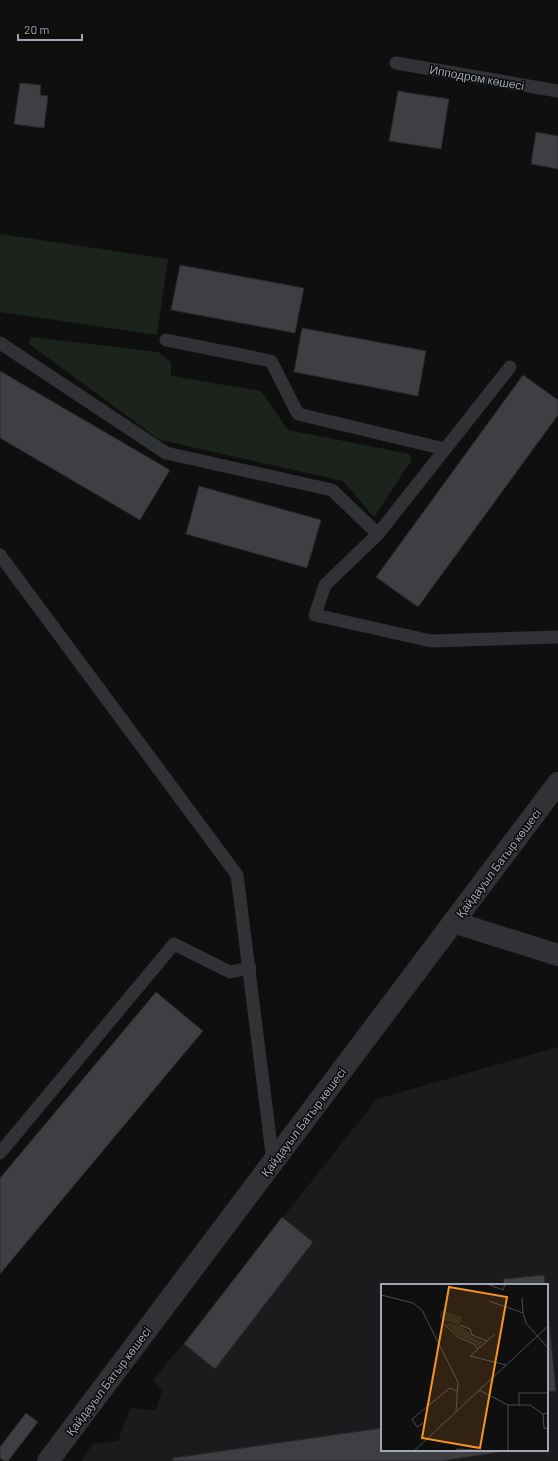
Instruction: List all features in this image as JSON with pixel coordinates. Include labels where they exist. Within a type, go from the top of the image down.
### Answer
[{"type":"street","name":"Қайдауыл Батыр көшесі","points":[[48,1461],[558,783]]},
{"type":"street","points":[[453,922],[558,955]]},
{"type":"lane","name":"Ипподром көшесі","points":[[396,63],[558,91]]},
{"type":"lane","points":[[166,340],[271,361],[298,414],[445,448]]},
{"type":"lane","points":[[0,343],[166,453],[332,490],[378,534]]},
{"type":"lane","points":[[510,367],[378,534],[325,585],[315,615],[431,641],[558,637]]},
{"type":"lane","points":[[0,555],[237,875],[250,968],[273,1162]]},
{"type":"lane","points":[[0,1153],[174,944],[230,972],[250,968]]},
{"type":"shaded area","points":[[0,234],[168,259],[157,335],[0,312]]},
{"type":"shaded area","points":[[31,337],[158,352],[171,362],[171,376],[261,391],[288,430],[410,454],[411,461],[374,517],[343,481],[160,440],[29,344]]},
{"type":"shaded area","points":[[558,1047],[558,1461],[81,1461],[93,1444],[118,1441],[130,1408],[156,1410],[162,1390],[153,1381],[377,1099]]},
{"type":"building","points":[[20,83],[41,85],[40,95],[48,96],[44,128],[14,124]]},
{"type":"building","points":[[398,91],[449,99],[441,149],[389,141]]},
{"type":"building","points":[[536,132],[558,136],[558,169],[531,164]]},
{"type":"building","points":[[180,265],[304,288],[295,333],[171,310]]},
{"type":"building","points":[[302,328],[426,351],[418,396],[294,372]]},
{"type":"building","points":[[0,371],[170,470],[140,520],[0,438]]},
{"type":"building","points":[[523,375],[558,400],[558,415],[418,607],[376,577]]},
{"type":"building","points":[[199,486],[321,520],[307,568],[186,534]]},
{"type":"building","points":[[156,992],[203,1031],[0,1274],[0,1178]]},
{"type":"building","points":[[282,1217],[313,1242],[215,1369],[184,1344]]},
{"type":"building","points":[[544,1275],[545,1284],[504,1284],[503,1279]]},
{"type":"building","points":[[548,1311],[556,1391],[548,1392]]},
{"type":"building","points":[[26,1413],[38,1422],[8,1461],[4,1461],[0,1458],[0,1447]]},
{"type":"building","points":[[381,1428],[381,1451],[501,1451],[441,1461],[173,1461],[173,1458]]}]
